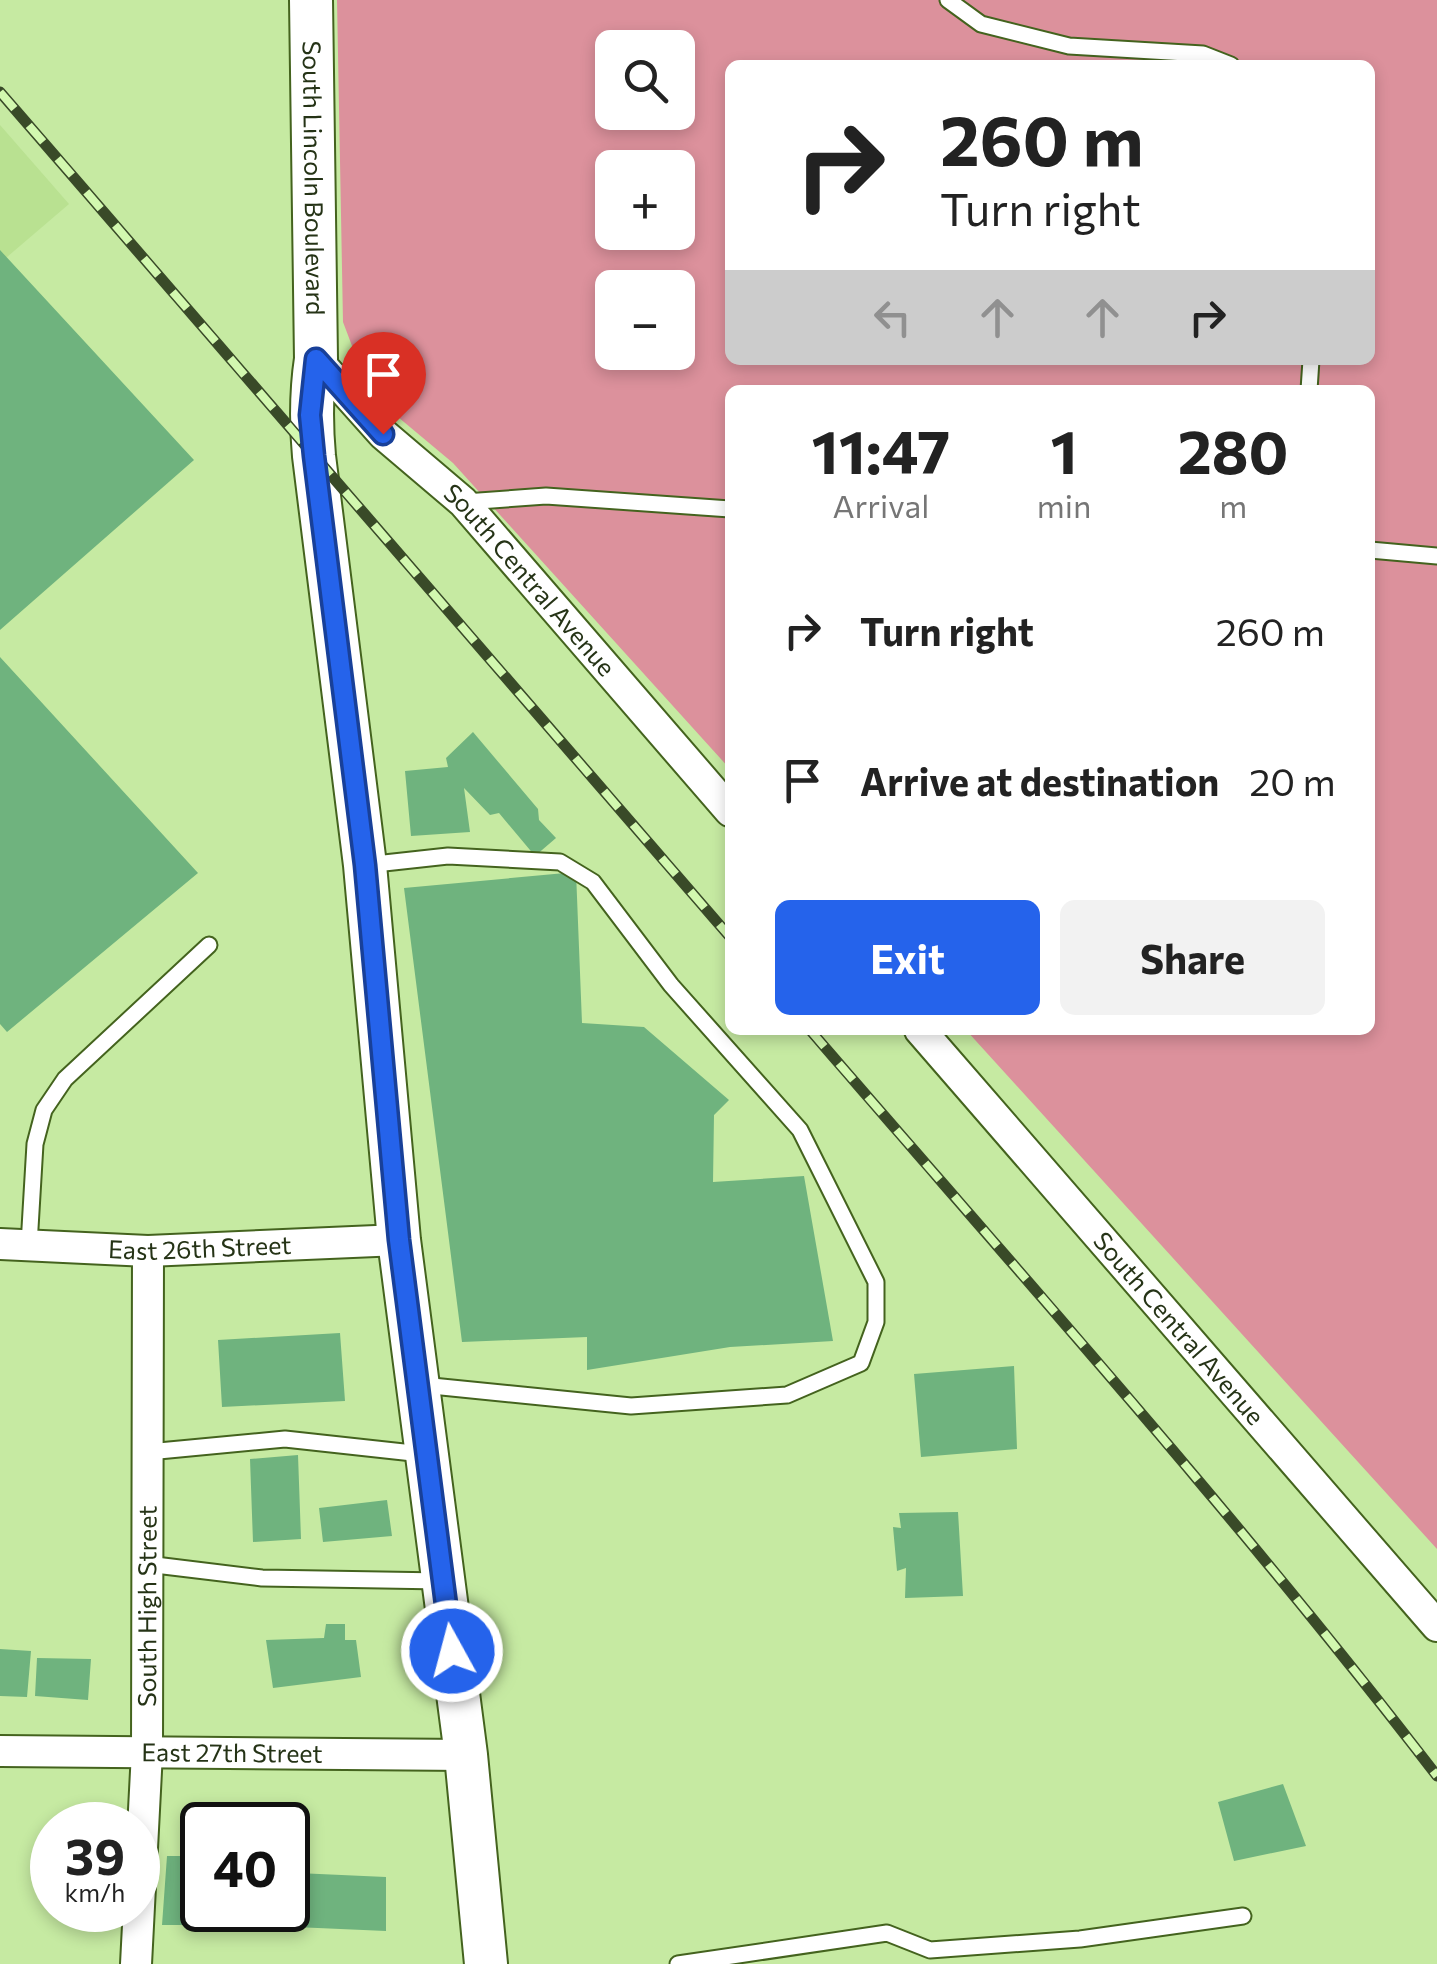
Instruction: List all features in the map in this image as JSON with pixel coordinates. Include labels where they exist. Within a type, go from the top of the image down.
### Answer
[{"type":"street","name":"South Lincoln Boulevard","points":[[311,0],[314,456],[365,865],[399,1240],[466,1755],[486,1964]]},
{"type":"street","name":"South Central Avenue","points":[[316,359],[383,434],[463,502],[725,805]]},
{"type":"street","name":"South Central Avenue","points":[[924,1035],[1437,1626]]},
{"type":"street","name":"East 26th Street","points":[[14,1245],[148,1251],[399,1240]]},
{"type":"street","name":"South High Street","points":[[136,1964],[147,1752],[148,1251]]},
{"type":"street","name":"East 27th Street","points":[[0,1751],[466,1755]]},
{"type":"lane","points":[[948,0],[981,24],[1069,46],[1202,54],[1217,60]]},
{"type":"lane","points":[[463,502],[546,496],[725,509]]},
{"type":"lane","points":[[1375,550],[1437,556]]},
{"type":"lane","points":[[365,865],[448,856],[560,862],[593,882],[671,985],[800,1130],[876,1282],[876,1322],[861,1363],[786,1395],[631,1406],[418,1384]]},
{"type":"lane","points":[[14,1245],[44,1110],[65,1079],[208,945]]},
{"type":"lane","points":[[148,1452],[284,1439],[427,1454]]},
{"type":"lane","points":[[147,1564],[262,1578],[443,1581]]},
{"type":"lane","points":[[678,1964],[887,1933],[930,1950],[1080,1938],[1243,1916]]},
{"type":"shaded area","points":[[337,0],[1437,0],[1437,1549],[971,1035],[1375,1035],[1375,385],[725,385],[725,763],[453,463],[386,407],[360,367],[343,322]]},
{"type":"shaded area","points":[[0,125],[69,204],[0,263]]},
{"type":"building","points":[[0,250],[194,460],[0,630]]},
{"type":"building","points":[[0,657],[198,873],[7,1032],[0,1024]]},
{"type":"building","points":[[473,732],[538,809],[539,820],[556,838],[535,856],[499,813],[490,815],[464,788],[470,832],[411,836],[405,771],[448,767],[446,758]]},
{"type":"building","points":[[576,872],[582,1023],[644,1027],[729,1100],[714,1115],[713,1182],[804,1176],[833,1341],[730,1347],[587,1370],[587,1337],[462,1342],[404,888]]},
{"type":"building","points":[[340,1333],[345,1401],[222,1407],[218,1340]]},
{"type":"building","points":[[1014,1366],[1017,1449],[921,1457],[914,1374]]},
{"type":"building","points":[[298,1455],[301,1539],[253,1542],[250,1459]]},
{"type":"building","points":[[387,1500],[392,1536],[323,1542],[319,1508]]},
{"type":"building","points":[[958,1512],[963,1596],[905,1598],[906,1568],[897,1571],[893,1527],[901,1528],[899,1513]]},
{"type":"building","points":[[326,1624],[345,1624],[345,1640],[356,1640],[361,1677],[273,1688],[266,1640],[324,1638]]},
{"type":"building","points":[[0,1649],[31,1651],[27,1697],[0,1696]]},
{"type":"building","points":[[37,1658],[91,1659],[88,1700],[35,1696]]},
{"type":"building","points":[[1283,1784],[1306,1846],[1234,1861],[1218,1802]]},
{"type":"building","points":[[167,1856],[180,1856],[180,1925],[162,1925]]},
{"type":"building","points":[[310,1874],[386,1877],[386,1931],[310,1928]]},
{"type":"railway","points":[[0,92],[725,931]]},
{"type":"railway","points":[[814,1035],[1208,1491],[1437,1776]]},
{"type":"route","points":[[383,434],[316,359],[310,415],[314,456],[365,865],[399,1240],[452,1651]]}]
